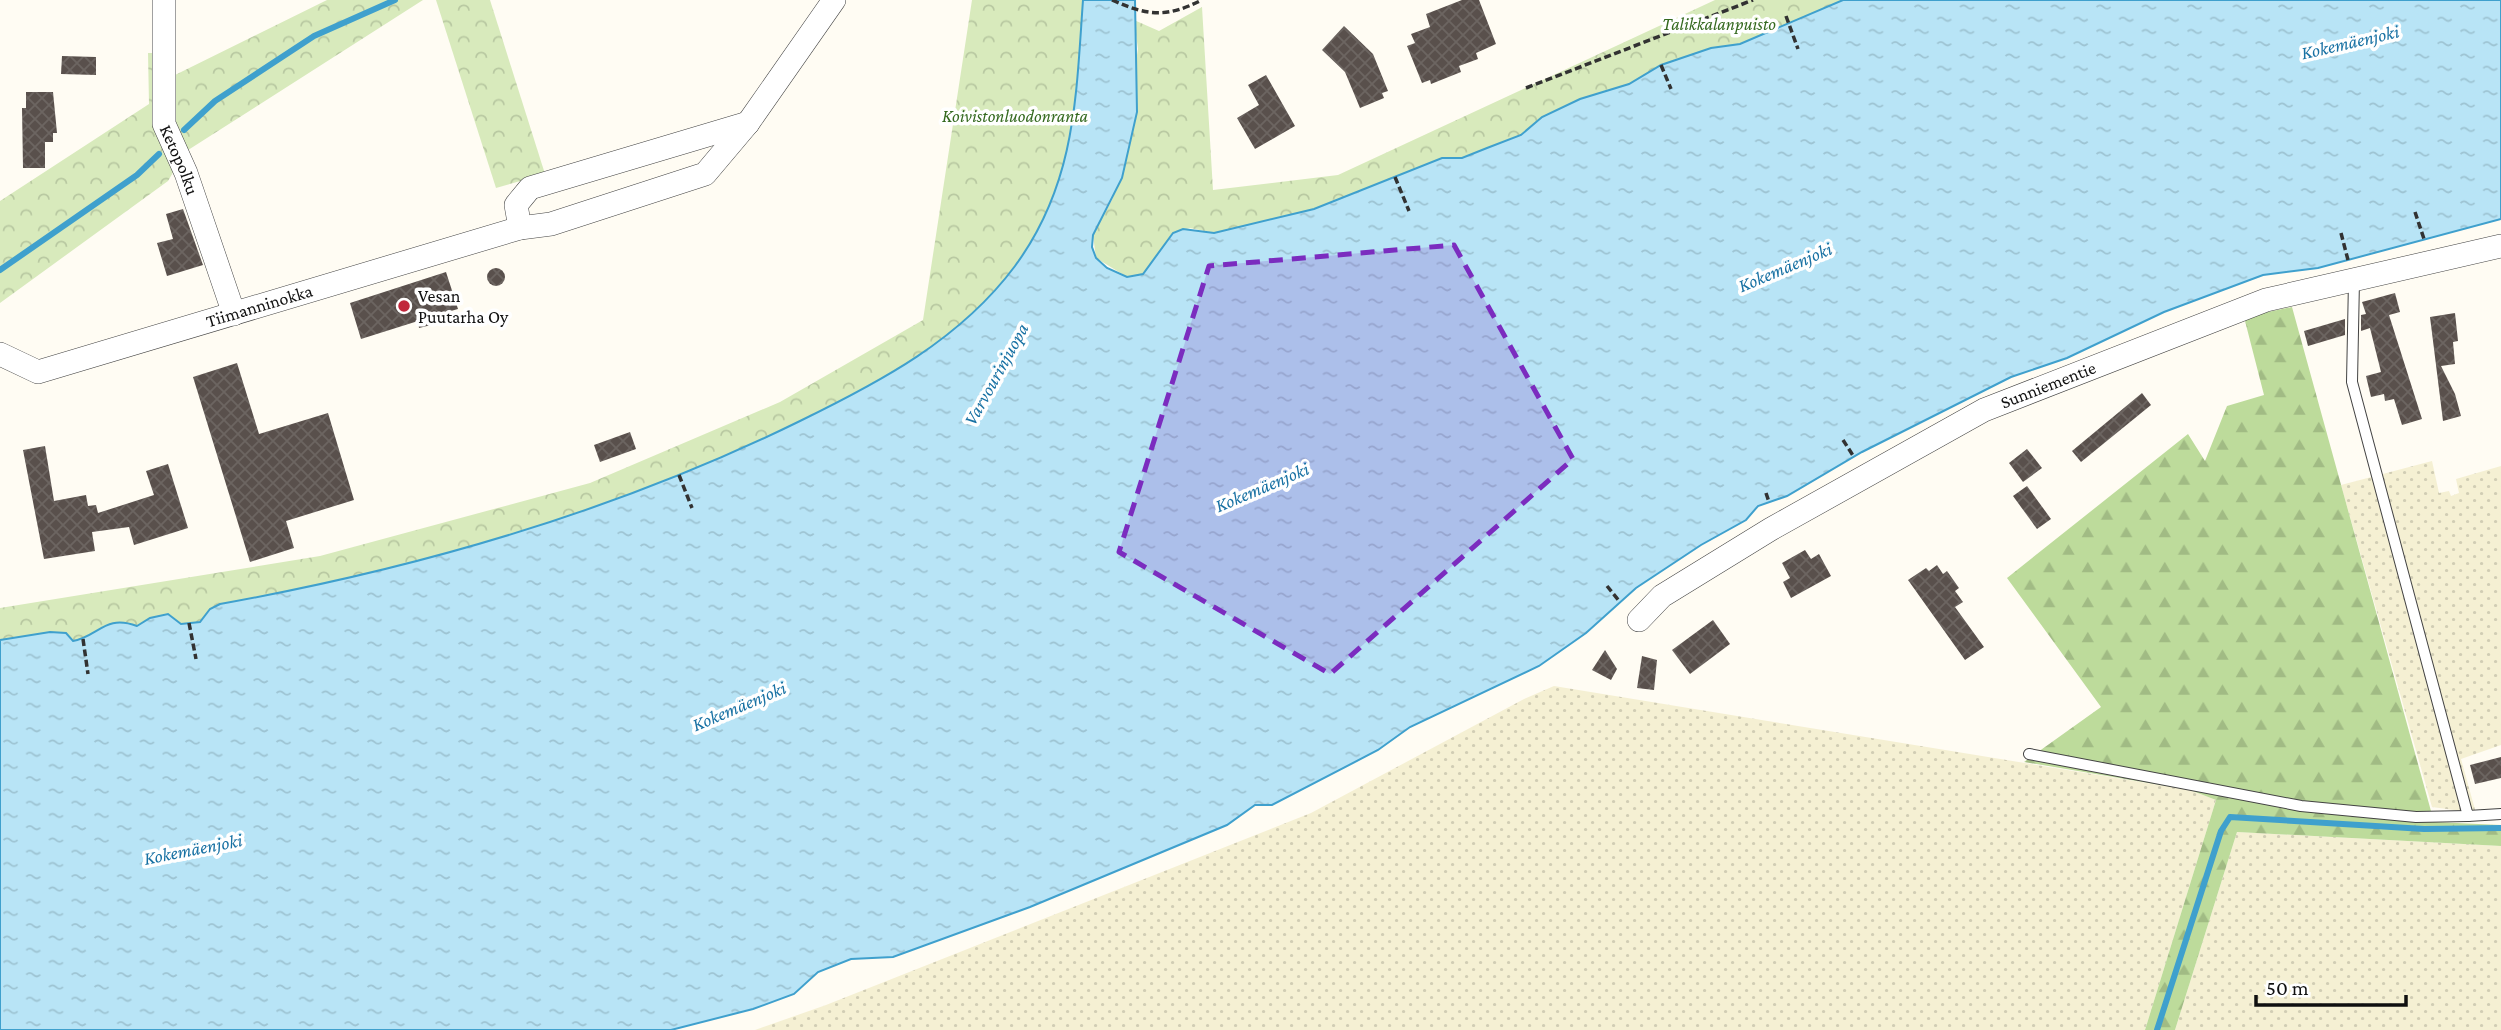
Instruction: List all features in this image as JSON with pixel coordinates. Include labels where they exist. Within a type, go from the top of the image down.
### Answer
[{"type":"street","name":"Ketopolku","points":[[164,0],[164,124],[186,173],[234,314]]},
{"type":"street","name":"Tiimanninokka","points":[[0,354],[38,372],[520,228],[551,224],[705,174],[748,123],[834,0]]},
{"type":"street","points":[[520,228],[516,205],[530,188],[748,123]]},
{"type":"street","name":"Sunniementie","points":[[1639,620],[1662,596],[1717,562],[1984,410],[2266,300],[2351,270],[2501,246]]},
{"type":"lane","points":[[2351,270],[2352,382],[2468,816]]},
{"type":"lane","points":[[2029,754],[2301,806],[2416,817],[2501,814]]},
{"type":"path","points":[[1112,0],[1140,12],[1164,14],[1202,0]]},
{"type":"path","points":[[1527,88],[1753,0]]},
{"type":"path","points":[[1786,16],[1798,49]]},
{"type":"path","points":[[1661,65],[1671,89]]},
{"type":"path","points":[[1395,177],[1409,211]]},
{"type":"path","points":[[2414,212],[2424,239]]},
{"type":"path","points":[[2342,233],[2351,270]]},
{"type":"path","points":[[1843,440],[1854,457]]},
{"type":"path","points":[[678,475],[692,508]]},
{"type":"path","points":[[1766,493],[1769,502]]},
{"type":"path","points":[[1607,586],[1620,602]]},
{"type":"path","points":[[189,623],[196,659]]},
{"type":"path","points":[[83,639],[88,674]]},
{"type":"highlighted area","points":[[1454,245],[1573,459],[1330,674],[1119,552],[1209,266]]},
{"type":"shaded area","points":[[2432,461],[2439,493],[2449,491],[2451,496],[2459,493],[2456,479],[2501,466],[2501,745],[2461,759],[2476,813],[2432,807],[2341,485]]},
{"type":"shaded area","points":[[1554,686],[2190,790],[2216,800],[2145,1030],[755,1030],[826,1005],[1311,813],[1524,699]]},
{"type":"shaded area","points":[[2237,832],[2501,846],[2501,1030],[2175,1030]]},
{"type":"green space","points":[[327,0],[423,0],[185,152],[168,181],[0,303],[0,201],[149,104],[148,53],[173,53],[175,75]]},
{"type":"green space","points":[[436,0],[490,0],[545,174],[496,188]]},
{"type":"green space","name":"Koivistonluodonranta","points":[[972,0],[1083,0],[1078,71],[1069,138],[1050,203],[1035,235],[1015,266],[969,316],[917,357],[860,391],[731,453],[589,509],[516,533],[369,573],[220,604],[210,609],[201,622],[181,624],[150,618],[137,626],[127,623],[110,625],[73,641],[66,633],[50,632],[0,640],[0,608],[320,556],[590,483],[780,402],[923,320]]},
{"type":"green space","name":"Talikkalanpuisto","points":[[1715,0],[1843,0],[1740,44],[1711,48],[1661,65],[1629,84],[1580,99],[1542,117],[1521,135],[1462,158],[1442,158],[1314,209],[1240,229],[1214,233],[1190,228],[1173,233],[1143,275],[1127,277],[1096,258],[1093,235],[1113,198],[1138,49],[1134,20],[1159,31],[1202,7],[1213,190],[1338,175]]},
{"type":"green space","points":[[2292,307],[2434,822],[2501,825],[2501,846],[2237,832],[2175,1030],[2145,1030],[2216,800],[2190,790],[2024,762],[2101,707],[2007,578],[2188,434],[2205,461],[2227,406],[2264,395],[2244,317]]},
{"type":"water","points":[[1083,0],[1135,0],[1137,112],[1122,178],[1093,235],[1092,247],[1096,258],[1107,268],[1127,277],[1143,274],[1173,233],[1183,229],[1214,233],[1314,209],[1442,158],[1462,158],[1521,135],[1542,117],[1580,99],[1629,84],[1661,65],[1711,48],[1740,44],[1843,0],[2501,0],[2501,219],[2318,268],[2263,275],[2164,312],[2067,358],[2011,377],[1862,452],[1787,496],[1758,506],[1746,520],[1701,545],[1636,588],[1586,633],[1539,666],[1410,727],[1378,750],[1272,805],[1255,805],[1227,825],[1030,907],[893,957],[851,959],[818,972],[794,994],[753,1009],[671,1030],[0,1030],[0,640],[50,632],[66,633],[73,641],[110,624],[126,623],[137,626],[150,618],[168,614],[181,624],[200,622],[210,609],[220,604],[369,573],[516,533],[589,509],[731,453],[860,391],[889,374],[917,357],[969,316],[1015,266],[1035,235],[1050,203],[1069,138],[1078,71]]},
{"type":"building","points":[[1462,0],[1479,0],[1496,44],[1476,53],[1478,59],[1459,66],[1461,72],[1431,84],[1430,80],[1422,83],[1407,46],[1415,43],[1411,34],[1430,27],[1426,14]]},
{"type":"building","points":[[1344,26],[1373,54],[1388,91],[1382,93],[1384,98],[1360,108],[1345,72],[1322,50]]},
{"type":"building","points":[[62,56],[96,57],[96,75],[61,74]]},
{"type":"building","points":[[1266,75],[1295,126],[1255,149],[1237,118],[1259,105],[1248,85]]},
{"type":"building","points":[[26,92],[53,92],[57,133],[53,133],[53,142],[45,142],[45,168],[23,168],[22,108],[26,108]]},
{"type":"building","points":[[183,209],[203,265],[167,276],[157,243],[173,239],[166,214]]},
{"type":"building","points":[[492,268],[500,268],[505,277],[503,284],[492,286],[487,281],[487,273]]},
{"type":"building","name":"Vesan Puutarha Oy","points":[[446,272],[458,309],[433,316],[435,324],[419,328],[418,321],[361,339],[350,303]]},
{"type":"building","points":[[2395,293],[2400,312],[2389,315],[2422,419],[2402,425],[2394,399],[2385,401],[2384,394],[2371,397],[2366,376],[2381,372],[2370,328],[2361,331],[2361,315],[2366,314],[2362,302]]},
{"type":"building","points":[[2455,313],[2458,341],[2453,342],[2455,364],[2441,366],[2455,394],[2461,416],[2443,421],[2430,317]]},
{"type":"building","points":[[2345,319],[2345,335],[2308,346],[2304,331]]},
{"type":"building","points":[[237,363],[259,434],[328,413],[354,500],[286,521],[294,548],[250,562],[193,377]]},
{"type":"building","points":[[2142,393],[2151,405],[2081,462],[2072,451]]},
{"type":"building","points":[[630,432],[636,449],[600,462],[594,445]]},
{"type":"building","points":[[45,446],[54,501],[86,495],[88,506],[96,505],[98,513],[154,495],[146,471],[168,464],[188,528],[134,545],[129,527],[92,532],[95,551],[44,559],[23,450]]},
{"type":"building","points":[[2027,449],[2042,468],[2023,482],[2009,463]]},
{"type":"building","points":[[2027,486],[2051,519],[2037,529],[2013,496]]},
{"type":"building","points":[[1805,550],[1811,559],[1819,554],[1831,576],[1791,598],[1783,582],[1790,578],[1782,563]]},
{"type":"building","points":[[1937,565],[1943,574],[1947,571],[1959,588],[1955,591],[1963,602],[1955,607],[1984,647],[1965,660],[1908,580],[1926,568],[1929,571]]},
{"type":"building","points":[[1713,620],[1730,644],[1690,674],[1672,650]]},
{"type":"building","points":[[1605,650],[1617,669],[1611,680],[1592,670]]},
{"type":"building","points":[[1642,656],[1657,660],[1654,690],[1637,688]]},
{"type":"building","points":[[2501,757],[2501,778],[2475,784],[2470,765]]},
{"type":"waterway","points":[[184,130],[215,101],[314,36],[395,0]]},
{"type":"waterway","points":[[0,270],[137,175],[159,154]]},
{"type":"waterway","points":[[2157,1030],[2221,831],[2230,817],[2424,829],[2501,828]]},
{"type":"place","name":"Vesan Puutarha Oy","points":[[404,306]]},
{"type":"water label","name":"Kokemäenjoki","points":[[2350,42]]},
{"type":"water label","name":"Kokemäenjoki","points":[[1785,267]]},
{"type":"water label","name":"Varvourinjuopa","points":[[996,374]]},
{"type":"water label","name":"Kokemäenjoki","points":[[1262,487]]},
{"type":"water label","name":"Kokemäenjoki","points":[[739,706]]},
{"type":"water label","name":"Kokemäenjoki","points":[[193,849]]}]
